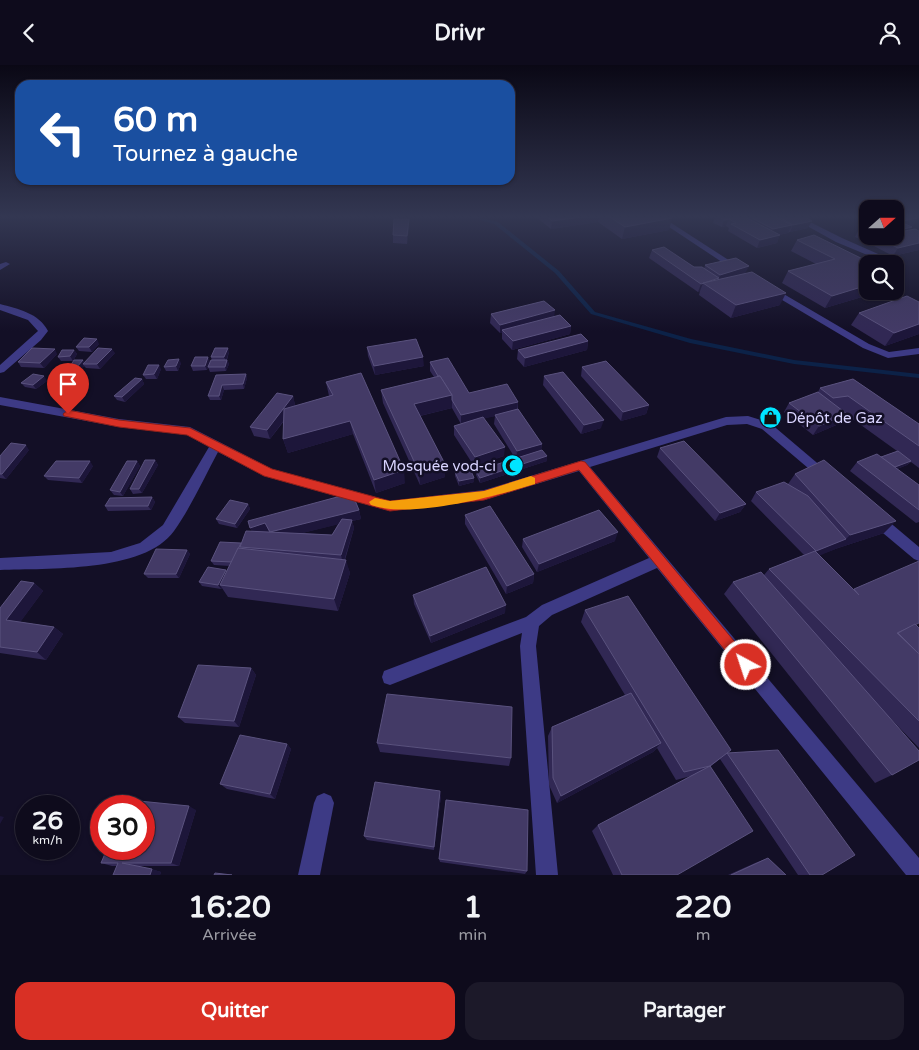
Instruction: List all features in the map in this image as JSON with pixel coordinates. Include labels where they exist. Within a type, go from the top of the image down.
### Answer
[{"type":"street","points":[[717,255],[750,276]]},
{"type":"street","points":[[758,281],[873,349],[888,355],[919,351]]},
{"type":"street","points":[[0,307],[34,319],[41,325],[42,331],[38,338],[0,370]]},
{"type":"street","points":[[0,401],[119,423],[190,431],[268,473],[390,506],[484,495],[726,421],[748,420],[766,426],[831,481]]},
{"type":"street","points":[[0,564],[111,558],[145,547],[168,529],[216,445]]},
{"type":"street","points":[[581,465],[919,875]]},
{"type":"street","points":[[868,512],[919,555]]},
{"type":"street","points":[[390,677],[532,622],[547,610],[660,561]]},
{"type":"street","points":[[532,622],[528,646],[547,875]]},
{"type":"street","points":[[309,875],[324,803]]},
{"type":"building","points":[[659,255],[676,255],[694,267],[702,267],[719,278],[701,284]]},
{"type":"building","points":[[827,255],[854,255],[859,257],[859,288],[832,296],[788,271],[835,259]]},
{"type":"building","points":[[736,258],[749,266],[720,275],[705,265]]},
{"type":"building","points":[[752,272],[786,293],[736,305],[703,283]]},
{"type":"building","points":[[907,296],[919,302],[919,324],[894,333],[859,313],[896,300],[904,300],[904,297]]},
{"type":"building","points":[[544,301],[555,310],[500,325],[491,314]]},
{"type":"building","points":[[560,315],[571,326],[513,341],[502,330]]},
{"type":"building","points":[[581,334],[588,341],[525,358],[518,350]]},
{"type":"building","points":[[84,338],[97,339],[89,347],[76,347]]},
{"type":"building","points":[[416,339],[423,357],[374,366],[367,347]]},
{"type":"building","points":[[32,348],[55,349],[40,363],[18,362]]},
{"type":"building","points":[[98,348],[112,349],[97,364],[83,364]]},
{"type":"building","points":[[215,348],[228,348],[224,357],[211,357]]},
{"type":"building","points":[[62,350],[74,350],[70,356],[58,357]]},
{"type":"building","points":[[195,357],[208,357],[205,366],[191,366]]},
{"type":"building","points":[[448,358],[469,393],[507,384],[518,402],[461,415],[452,400],[452,395],[430,362]]},
{"type":"building","points":[[179,359],[176,366],[164,367],[168,360]]},
{"type":"building","points":[[74,360],[83,360],[77,367],[69,368]]},
{"type":"building","points":[[211,360],[227,360],[225,367],[208,367]]},
{"type":"building","points":[[606,361],[649,405],[623,412],[582,367]]},
{"type":"building","points":[[148,365],[159,365],[154,374],[143,375]]},
{"type":"building","points":[[563,372],[604,420],[584,425],[544,376]]},
{"type":"building","points":[[361,373],[404,470],[374,480],[350,421],[283,439],[284,409],[333,395],[326,382]]},
{"type":"building","points":[[33,374],[44,376],[33,385],[21,383]]},
{"type":"building","points":[[246,374],[243,384],[222,385],[219,396],[208,396],[216,375]]},
{"type":"building","points":[[440,376],[452,395],[414,404],[445,464],[419,472],[381,390]]},
{"type":"building","points":[[135,378],[142,379],[122,397],[114,396]]},
{"type":"building","points":[[853,379],[919,424],[919,446],[848,396],[833,398],[820,388]]},
{"type":"building","points":[[818,392],[847,414],[819,426],[789,403]]},
{"type":"building","points":[[277,393],[293,396],[267,430],[250,427]]},
{"type":"building","points":[[518,409],[542,444],[517,451],[495,415]]},
{"type":"building","points":[[483,417],[505,447],[475,457],[454,426]]},
{"type":"building","points":[[684,441],[746,504],[720,513],[660,448]]},
{"type":"building","points":[[11,443],[26,445],[0,474],[0,456]]},
{"type":"building","points":[[542,450],[547,456],[480,478],[476,471]]},
{"type":"building","points":[[898,451],[911,461],[895,467],[881,457]]},
{"type":"building","points":[[877,454],[919,485],[919,510],[857,462]]},
{"type":"building","points":[[145,460],[155,460],[139,489],[130,489]]},
{"type":"building","points":[[824,460],[896,521],[850,535],[795,474]]},
{"type":"building","points":[[56,461],[90,461],[79,478],[44,476]]},
{"type":"building","points":[[127,461],[137,461],[120,492],[110,490]]},
{"type":"building","points":[[470,468],[474,478],[459,481],[455,472]]},
{"type":"building","points":[[784,482],[808,496],[846,539],[816,551],[756,492]]},
{"type":"building","points":[[352,493],[359,510],[270,532],[265,523],[250,528],[248,521]]},
{"type":"building","points":[[152,497],[148,506],[105,506],[110,498]]},
{"type":"building","points":[[230,500],[248,504],[235,524],[216,519]]},
{"type":"building","points":[[490,506],[534,574],[507,586],[465,515]]},
{"type":"building","points":[[599,510],[618,532],[539,564],[523,539]]},
{"type":"building","points":[[342,519],[352,520],[341,555],[240,547],[246,531],[332,535]]},
{"type":"building","points":[[220,542],[241,543],[232,562],[211,561]]},
{"type":"building","points":[[238,548],[346,560],[334,599],[220,585]]},
{"type":"building","points":[[156,549],[187,550],[176,574],[144,574]]},
{"type":"building","points":[[815,551],[859,595],[854,589],[919,561],[919,623],[897,633],[919,654],[919,721],[769,569]]},
{"type":"building","points":[[208,567],[226,570],[218,585],[199,582]]},
{"type":"building","points":[[486,567],[506,605],[430,636],[413,595]]},
{"type":"building","points":[[761,572],[919,751],[919,760],[892,775],[733,582]]},
{"type":"building","points":[[21,581],[34,583],[6,620],[54,627],[37,652],[0,647],[0,608]]},
{"type":"building","points":[[628,596],[731,750],[710,766],[684,772],[585,610]]},
{"type":"building","points":[[915,624],[919,628],[919,654],[898,633]]},
{"type":"building","points":[[198,665],[251,668],[234,721],[178,717]]},
{"type":"building","points":[[631,693],[661,743],[561,796],[553,778],[552,727]]},
{"type":"building","points":[[387,694],[512,707],[511,758],[377,743]]},
{"type":"building","points":[[240,735],[287,744],[270,794],[220,784]]},
{"type":"building","points":[[778,750],[855,855],[822,875],[810,875],[727,753]]},
{"type":"building","points":[[710,766],[753,831],[677,875],[622,875],[598,825]]},
{"type":"building","points":[[375,782],[440,791],[434,847],[364,836]]},
{"type":"building","points":[[446,800],[528,810],[527,871],[439,859]]},
{"type":"building","points":[[155,803],[189,806],[171,863],[122,863],[152,869],[150,875],[113,875],[118,863],[101,863],[102,860],[155,860]]},
{"type":"building","points":[[768,858],[786,875],[731,875]]},
{"type":"building","points":[[215,873],[232,875],[214,875]]},
{"type":"waterway","points":[[536,255],[557,272],[593,313],[690,341],[794,362],[919,376]]},
{"type":"slow traffic","points":[[375,502],[390,506],[484,495],[531,481]]},
{"type":"place","name":"Dépôt de Gaz","points":[[770,418]]},
{"type":"place","name":"Mosquée vod-ci","points":[[512,466]]},
{"type":"route","points":[[68,414],[119,423],[190,431],[268,473],[390,506],[484,495],[581,465],[746,665]]}]
